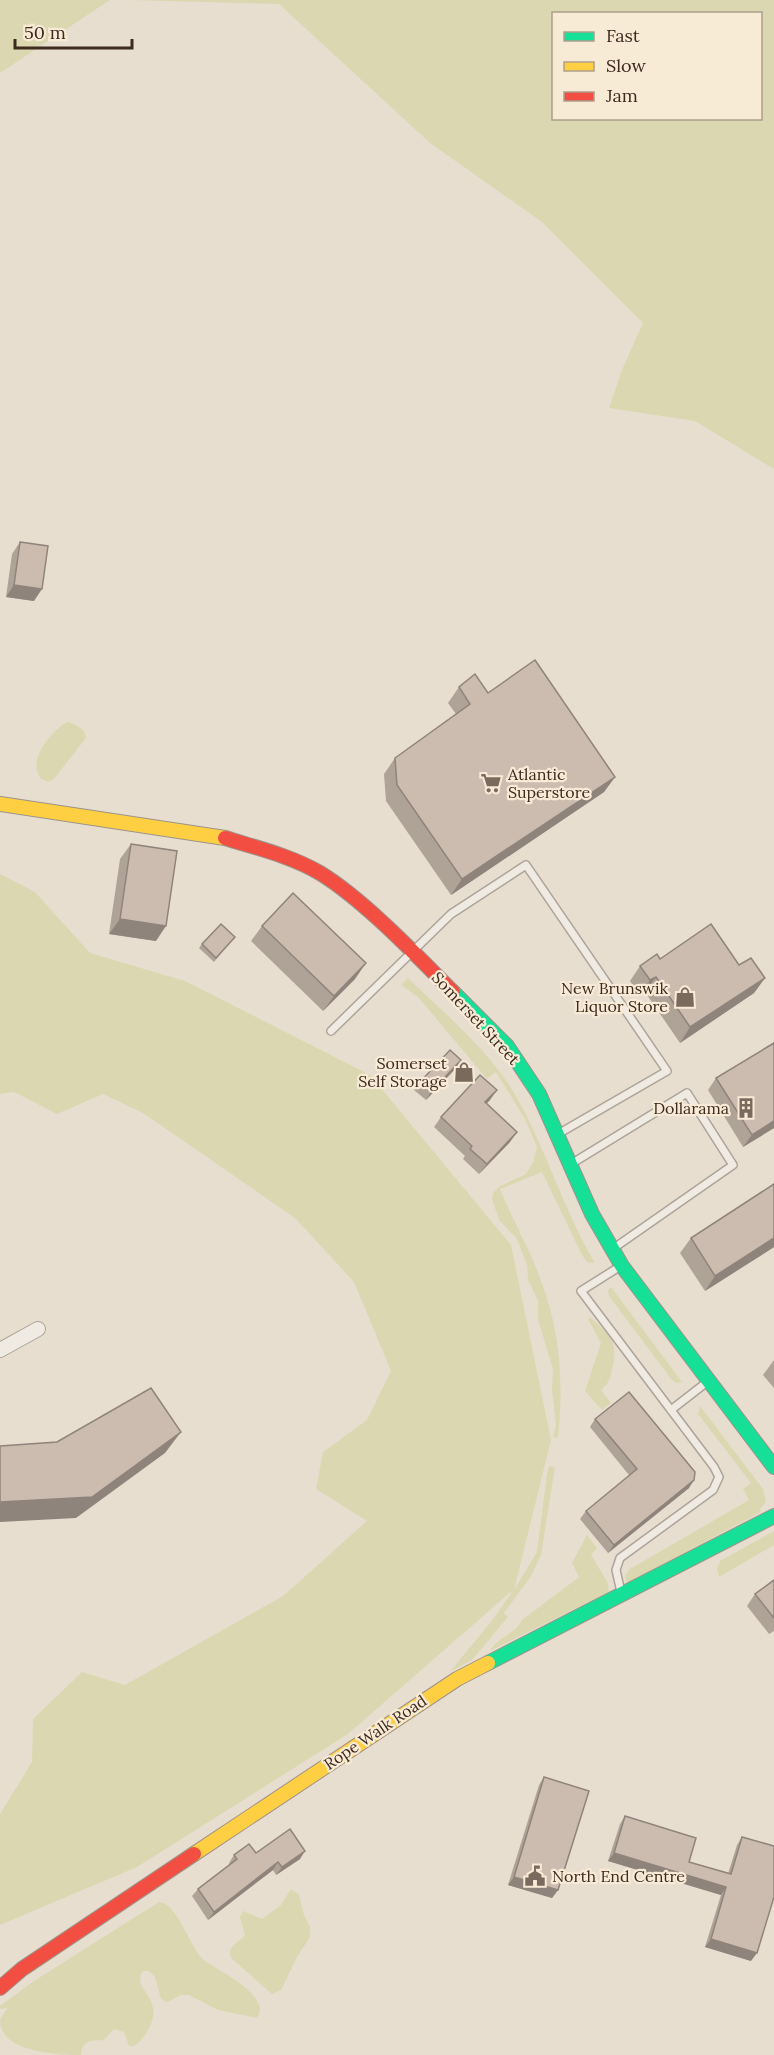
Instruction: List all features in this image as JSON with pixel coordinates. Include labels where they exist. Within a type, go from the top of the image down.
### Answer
[{"type":"main road","name":"Somerset Street","points":[[0,804],[220,837],[281,855],[319,873],[347,893],[412,952],[507,1046],[539,1094],[592,1214],[622,1266],[774,1467]]},
{"type":"main road","name":"Rope Walk Road","points":[[0,1988],[22,1969],[423,1700],[478,1667],[774,1516]]},
{"type":"street","points":[[0,1350],[38,1329]]},
{"type":"lane","points":[[331,1031],[451,914],[526,865],[667,1071],[558,1134]]},
{"type":"lane","points":[[571,1164],[687,1093],[733,1165],[612,1250]]},
{"type":"lane","points":[[621,1594],[616,1570],[620,1558],[709,1493],[718,1482],[714,1467],[581,1291],[622,1266]]},
{"type":"lane","points":[[671,1410],[708,1381]]},
{"type":"shaded area","points":[[0,0],[110,0],[0,73]]},
{"type":"shaded area","points":[[127,0],[774,0],[774,469],[695,421],[609,408],[622,370],[643,323],[542,222],[430,143],[279,4]]},
{"type":"shaded area","points":[[68,722],[78,726],[85,733],[85,739],[54,779],[48,782],[41,779],[37,772],[38,755],[54,732]]},
{"type":"shaded area","points":[[0,874],[35,892],[90,953],[185,981],[370,1075],[511,1245],[551,1440],[514,1590],[537,1552],[547,1474],[549,1466],[555,1467],[541,1555],[531,1576],[504,1613],[508,1617],[472,1660],[450,1672],[491,1622],[513,1590],[348,1734],[137,1867],[0,1925],[0,1814],[32,1762],[33,1719],[82,1672],[125,1685],[283,1596],[367,1521],[316,1489],[323,1452],[367,1420],[391,1371],[354,1282],[295,1218],[143,1113],[103,1094],[57,1114],[14,1092],[0,1094]]},
{"type":"shaded area","points":[[408,978],[474,1042],[509,1085],[532,1128],[572,1219],[595,1263],[587,1262],[582,1255],[542,1172],[500,1189],[536,1267],[552,1317],[559,1356],[561,1397],[558,1438],[553,1437],[556,1426],[552,1389],[553,1370],[538,1319],[538,1301],[528,1280],[527,1265],[517,1239],[499,1220],[492,1199],[493,1193],[500,1186],[526,1174],[533,1162],[537,1147],[525,1119],[496,1072],[487,1079],[418,997],[401,985]]},
{"type":"shaded area","points":[[611,1287],[682,1382],[676,1383],[672,1380],[609,1296],[608,1290]]},
{"type":"shaded area","points":[[590,1317],[608,1334],[614,1345],[611,1376],[601,1390],[611,1403],[602,1410],[585,1391],[601,1343],[588,1319]]},
{"type":"shaded area","points":[[700,1406],[763,1489],[766,1502],[760,1509],[761,1512],[627,1583],[625,1575],[630,1569],[749,1500],[743,1489],[751,1483],[698,1414]]},
{"type":"shaded area","points":[[774,1531],[774,1545],[719,1577],[717,1569],[720,1561]]},
{"type":"shaded area","points":[[587,1535],[597,1548],[591,1555],[608,1583],[609,1592],[490,1651],[522,1620],[579,1577],[572,1563]]},
{"type":"shaded area","points":[[291,1889],[299,1895],[310,1927],[310,1937],[297,1957],[281,1990],[272,1994],[231,1958],[230,1954],[234,1945],[245,1935],[240,1917],[243,1911],[262,1919],[281,1905]]},
{"type":"shaded area","points":[[159,1902],[166,1904],[172,1910],[204,1960],[251,1993],[260,2010],[257,2018],[218,2010],[189,1995],[181,1995],[167,2002],[161,1999],[155,1977],[149,1971],[143,1971],[140,1978],[141,1984],[152,2003],[152,2020],[147,2032],[134,2046],[129,2046],[124,2032],[114,2029],[104,2040],[85,2044],[81,2055],[47,2053],[21,2046],[10,2040],[3,2031],[0,2020],[7,2008],[0,2009],[0,2006],[34,1981]]},
{"type":"building","points":[[20,542],[48,546],[42,589],[14,585]]},
{"type":"building","name":"Atlantic Superstore","points":[[535,660],[615,777],[462,879],[397,785],[395,758],[470,704],[459,687],[475,674],[488,693]]},
{"type":"building","points":[[131,844],[177,851],[166,926],[120,919]]},
{"type":"building","points":[[293,893],[366,963],[334,996],[262,926]]},
{"type":"building","points":[[221,924],[235,937],[216,958],[202,944]]},
{"type":"building","points":[[711,924],[739,965],[751,958],[765,978],[690,1027],[656,977],[650,980],[640,966],[657,954],[660,959]]},
{"type":"building","name":"Dollarama","points":[[774,1043],[774,1121],[752,1135],[716,1078]]},
{"type":"building","points":[[450,1050],[461,1060],[431,1092],[420,1082]]},
{"type":"building","points":[[480,1075],[497,1090],[485,1102],[517,1132],[487,1164],[470,1149],[472,1146],[441,1117]]},
{"type":"building","points":[[774,1184],[774,1238],[715,1276],[691,1238]]},
{"type":"building","points":[[151,1388],[181,1432],[92,1497],[0,1502],[0,1446],[57,1442]]},
{"type":"building","points":[[629,1392],[695,1472],[694,1480],[614,1545],[586,1511],[637,1469],[595,1419]]},
{"type":"building","points":[[774,1580],[774,1618],[755,1594]]},
{"type":"building","points":[[544,1777],[589,1791],[558,1890],[514,1877]]},
{"type":"building","points":[[625,1816],[696,1838],[689,1862],[731,1874],[742,1837],[774,1846],[774,1897],[757,1953],[711,1939],[726,1887],[614,1853]]},
{"type":"building","points":[[290,1829],[305,1851],[282,1867],[278,1862],[214,1912],[198,1889],[237,1859],[234,1855],[249,1844],[256,1853]]},
{"type":"traffic: fast","points":[[453,992],[507,1046],[539,1094],[592,1214],[622,1266],[774,1467]]},
{"type":"traffic: fast","points":[[488,1663],[774,1516]]},
{"type":"traffic: slow","points":[[0,804],[225,838]]},
{"type":"traffic: slow","points":[[194,1854],[457,1679],[488,1663]]},
{"type":"traffic: jam","points":[[225,838],[297,862],[337,884],[389,929],[453,992]]},
{"type":"traffic: jam","points":[[0,1988],[22,1969],[194,1854]]},
{"type":"place","name":"Atlantic Superstore","points":[[491,783]]},
{"type":"place","name":"New Brunswik Liquor Store","points":[[685,997]]},
{"type":"place","name":"Somerset Self Storage","points":[[464,1072]]},
{"type":"place","name":"Dollarama","points":[[746,1108]]},
{"type":"place","name":"North End Centre","points":[[535,1876]]}]
